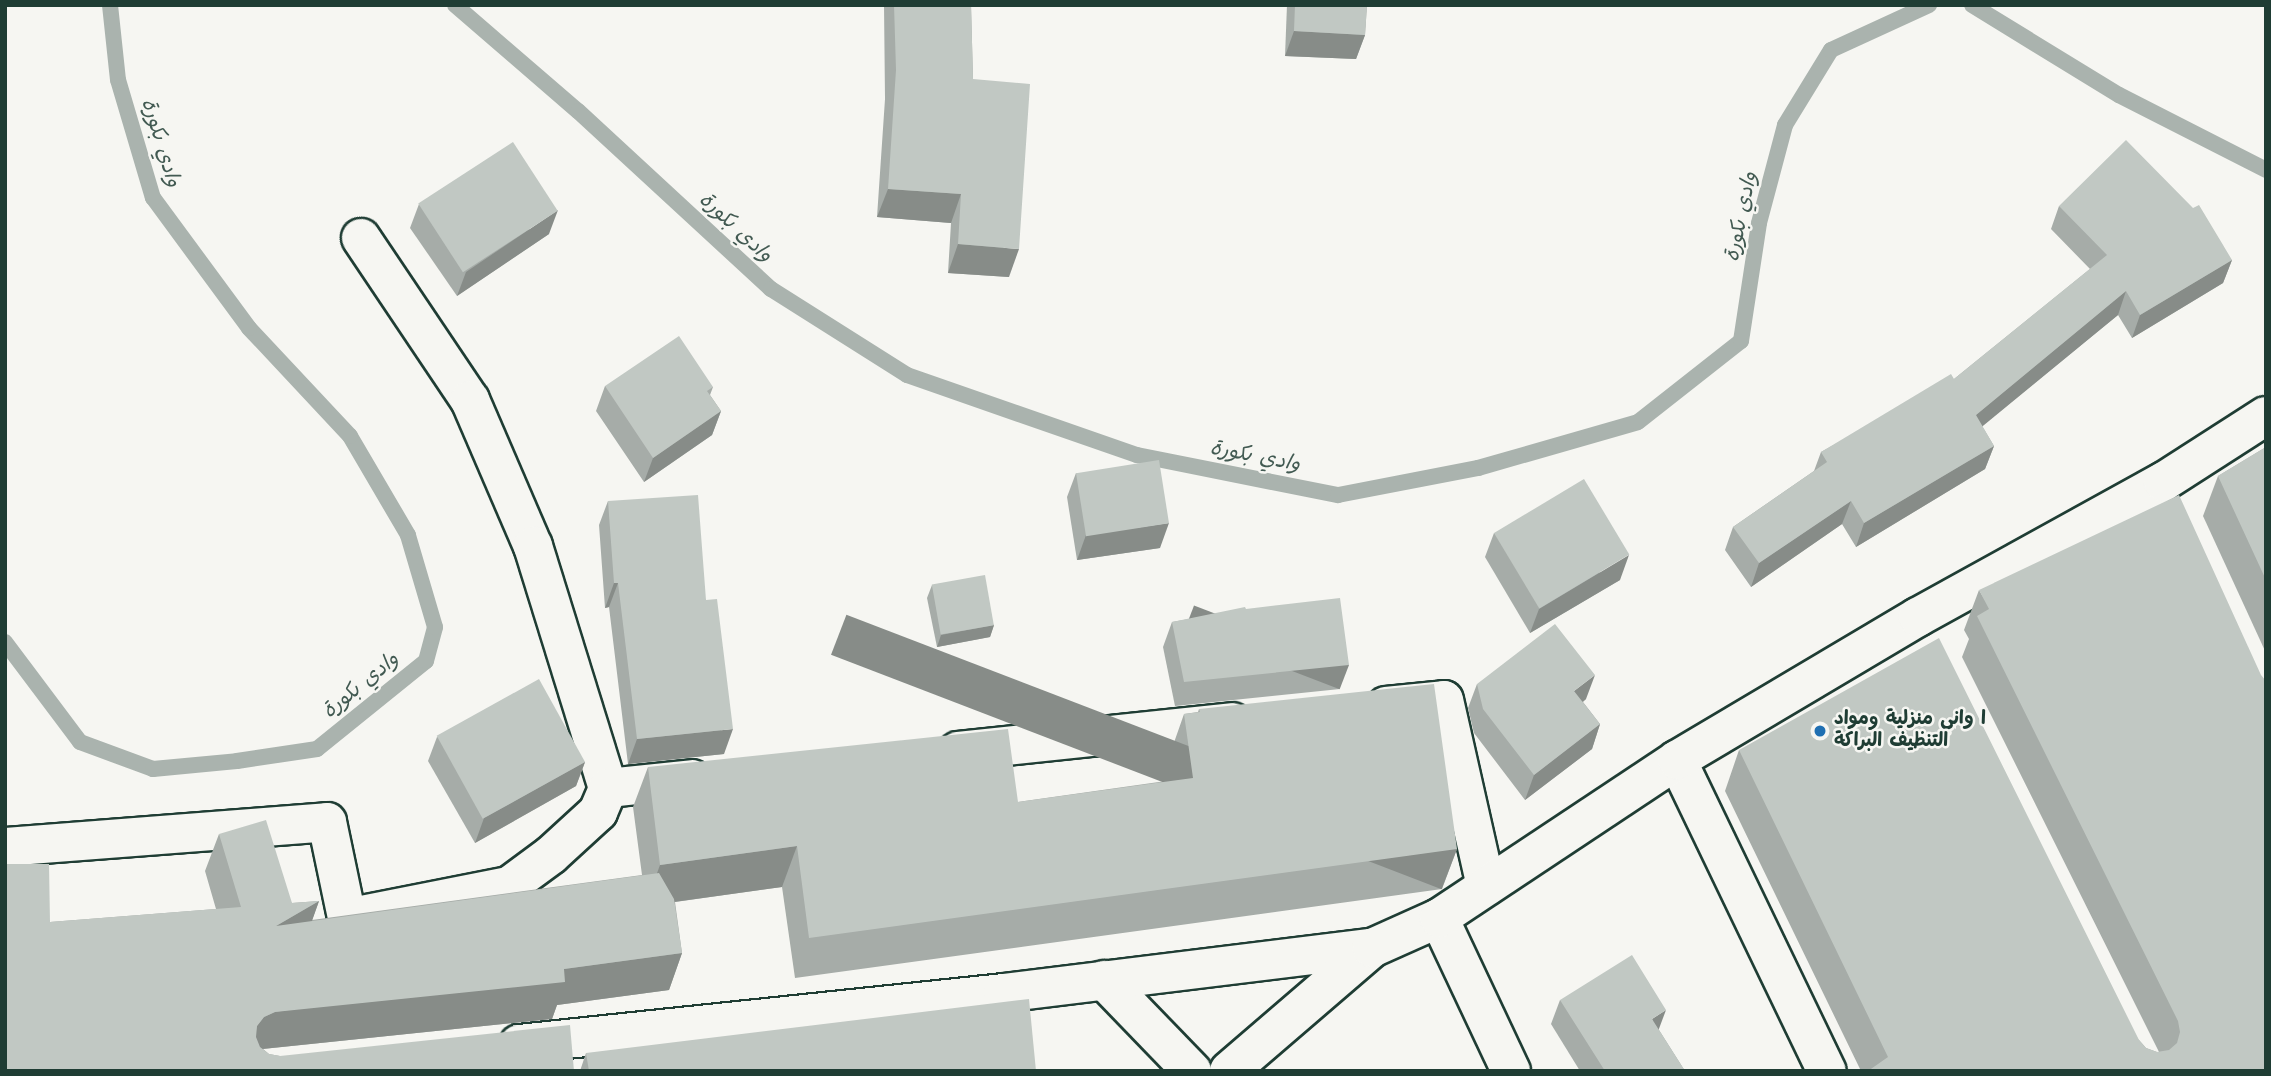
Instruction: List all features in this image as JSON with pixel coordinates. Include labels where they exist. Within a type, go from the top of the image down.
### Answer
[{"type":"street","points":[[5,847],[327,822],[347,918],[509,886],[551,855],[598,812],[608,788],[533,546],[470,400],[360,238]]},
{"type":"street","points":[[1229,1071],[1372,948],[1439,918],[1676,760],[1918,617],[2163,482],[2266,416]]},
{"type":"street","points":[[2163,482],[2180,519]]},
{"type":"street","points":[[1918,617],[1936,654]]},
{"type":"street","points":[[1348,710],[1444,700],[1486,886]]},
{"type":"street","points":[[923,755],[1266,719]]},
{"type":"street","points":[[1676,760],[1827,1071]]},
{"type":"street","points":[[608,788],[731,775]]},
{"type":"street","points":[[1439,918],[1511,1071]]},
{"type":"street","points":[[483,1048],[1372,948]]},
{"type":"street","points":[[1104,980],[1192,1071]]},
{"type":"building","points":[[894,5],[971,5],[973,79],[1030,84],[1019,249],[958,244],[961,194],[888,189],[896,70]]},
{"type":"building","points":[[1295,5],[1367,5],[1365,35],[1294,31]]},
{"type":"building","points":[[2126,140],[2193,208],[2199,205],[2232,260],[2140,315],[2126,291],[1976,415],[1994,446],[1864,523],[1851,501],[1759,563],[1733,527],[1827,462],[1821,452],[1951,374],[1954,379],[2107,255],[2059,206]]},
{"type":"building","points":[[513,142],[558,211],[463,272],[418,204]]},
{"type":"building","points":[[679,336],[713,387],[707,391],[721,411],[653,458],[605,386]]},
{"type":"building","points":[[2266,447],[2266,580],[2218,476]]},
{"type":"building","points":[[1159,460],[1169,523],[1086,536],[1076,473]]},
{"type":"building","points":[[1584,479],[1629,554],[1539,609],[1494,533]]},
{"type":"building","points":[[698,495],[706,600],[717,599],[733,729],[637,739],[618,583],[614,583],[608,501]]},
{"type":"building","points":[[2179,495],[2266,681],[2266,1071],[1868,1071],[1888,1057],[1739,750],[1939,638],[2139,1040],[2146,1048],[2157,1052],[2169,1050],[2177,1043],[2180,1032],[2178,1021],[1977,616],[1989,609],[1979,590]]},
{"type":"building","points":[[985,575],[994,625],[941,635],[932,584]]},
{"type":"building","points":[[1340,598],[1349,665],[1184,682],[1172,622],[1245,607]]},
{"type":"building","points":[[1555,624],[1595,675],[1574,691],[1600,724],[1534,775],[1483,709],[1477,684]]},
{"type":"building","points":[[539,679],[585,762],[483,819],[437,736]]},
{"type":"building","points":[[1434,684],[1457,849],[809,938],[797,846],[660,865],[648,767],[1008,729],[1018,802],[1193,778],[1184,714],[1200,712],[1199,709]]},
{"type":"building","points":[[266,820],[292,903],[319,901],[276,926],[659,873],[674,899],[682,953],[564,969],[565,982],[275,1012],[264,1017],[257,1026],[256,1037],[260,1047],[269,1054],[280,1056],[570,1025],[574,1071],[5,1071],[5,864],[49,864],[50,922],[241,907],[219,834]]},
{"type":"building","points":[[1632,955],[1666,1010],[1652,1019],[1685,1071],[1605,1071],[1560,1000]]},
{"type":"building","points":[[1029,999],[1036,1071],[589,1071],[586,1053]]},
{"type":"waterway","name":"وادي بكورة","points":[[5,642],[80,742],[153,769],[237,761],[317,749],[426,661],[435,627],[408,535],[350,436],[249,328],[153,198],[118,80],[110,5]]},
{"type":"waterway","name":"وادي بكورة","points":[[455,5],[578,111],[771,289],[907,375],[1137,455],[1338,495],[1478,468],[1638,422],[1741,341],[1759,223],[1785,125],[1831,50],[1929,5]]},
{"type":"waterway","name":"وادي بكورة","points":[[1972,5],[2119,95],[2266,170]]},
{"type":"place","name":"ا واني منزلية ومواد التنظيف البراكة","points":[[1820,731]]}]
